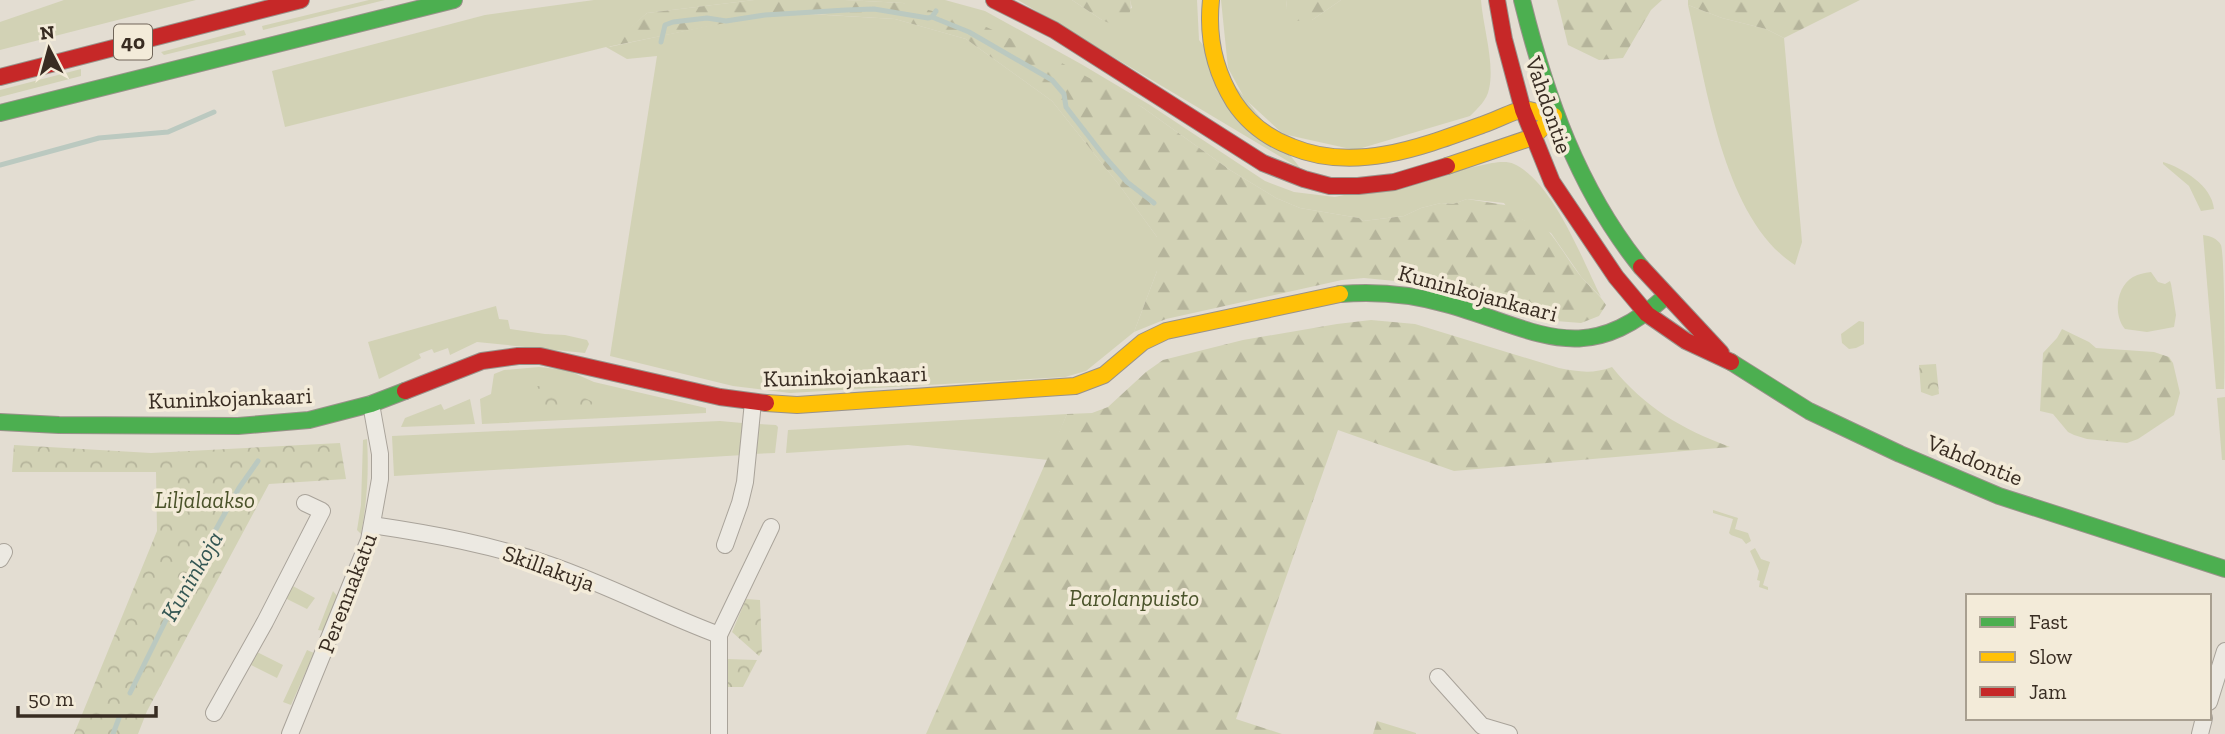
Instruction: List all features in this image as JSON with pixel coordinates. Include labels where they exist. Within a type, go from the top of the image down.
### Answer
[{"type":"main road","name":"40","points":[[0,77],[301,0]]},
{"type":"main road","name":"40","points":[[0,113],[454,0]]},
{"type":"main road","points":[[995,0],[1054,30],[1263,163],[1304,180],[1330,186],[1394,182],[1533,137],[1554,116]]},
{"type":"main road","points":[[1211,0],[1208,29],[1210,47],[1227,91],[1259,130],[1276,141],[1314,155],[1358,160],[1391,155],[1523,110],[1554,116]]},
{"type":"main road","name":"Vahdontie","points":[[1497,0],[1504,39],[1523,110],[1552,182],[1616,277],[1647,314],[1686,341],[1724,357],[1809,411],[1900,454],[1999,496],[2225,569]]},
{"type":"main road","name":"Vahdontie","points":[[1522,0],[1538,68],[1554,116],[1588,189],[1615,233],[1666,296],[1724,357]]},
{"type":"main road","name":"Kuninkojankaari","points":[[0,422],[238,426],[310,421],[371,404],[482,361],[518,356],[563,360],[720,397],[753,402],[810,404],[1075,386],[1104,375],[1132,350],[1166,331],[1337,294],[1361,291],[1427,298],[1565,340],[1615,332],[1647,314],[1666,296]]},
{"type":"street","points":[[725,545],[745,482],[753,402]]},
{"type":"street","name":"Perennakatu","points":[[290,734],[369,540],[380,480],[380,454],[371,404]]},
{"type":"street","points":[[214,713],[322,511],[305,503]]},
{"type":"street","name":"Skillakuja","points":[[372,525],[468,542],[551,565],[719,635]]},
{"type":"street","points":[[719,734],[719,635],[771,527]]},
{"type":"street","points":[[2211,696],[2225,651]]},
{"type":"street","points":[[1438,677],[1482,726],[1509,734]]},
{"type":"green space","points":[[64,0],[196,0],[0,50],[0,22]]},
{"type":"green space","points":[[369,0],[385,0],[263,30],[262,26]]},
{"type":"green space","points":[[594,0],[754,0],[647,13],[609,47],[774,12],[895,19],[966,39],[1052,101],[1157,237],[1157,271],[1134,332],[1086,371],[1065,377],[790,393],[733,386],[610,356],[657,56],[627,59],[606,47],[285,127],[272,71],[485,15]]},
{"type":"green space","points":[[754,0],[903,3],[980,24],[1060,62],[1142,107],[1230,170],[1276,198],[1300,208],[1359,218],[1363,221],[1404,216],[1421,208],[1441,203],[1453,204],[1467,199],[1511,206],[1513,215],[1526,221],[1538,220],[1545,227],[1577,272],[1606,305],[1599,316],[1581,323],[1543,320],[1476,300],[1456,290],[1364,278],[1342,280],[1166,319],[1134,332],[1157,271],[1157,237],[1052,101],[966,39],[895,19],[779,12],[607,47],[647,13]]},
{"type":"green space","points":[[845,0],[945,0],[985,11],[1150,105],[1265,181],[1294,192],[1335,197],[1492,163],[1512,163],[1528,173],[1554,204],[1601,297],[1582,278],[1551,233],[1512,215],[1504,203],[1467,199],[1453,204],[1441,203],[1421,208],[1404,216],[1363,221],[1359,218],[1300,208],[1276,198],[1230,170],[1142,107],[903,3]]},
{"type":"green space","points":[[1018,0],[1072,0],[1102,20],[1132,8],[1130,0],[1197,0],[1199,40],[1301,169]]},
{"type":"green space","points":[[1072,0],[1130,0],[1131,9],[1126,18],[1116,26]]},
{"type":"green space","points":[[1221,0],[1287,0],[1286,8],[1312,20],[1341,0],[1481,0],[1491,68],[1488,93],[1470,116],[1355,150],[1283,134],[1245,99],[1228,68]]},
{"type":"green space","points":[[1287,0],[1341,0],[1312,20],[1293,21],[1286,8]]},
{"type":"green space","points":[[1557,0],[1662,0],[1651,10],[1623,58],[1599,60],[1568,45]]},
{"type":"green space","points":[[1688,0],[1860,0],[1784,38],[1766,29],[1722,18],[1688,5]]},
{"type":"green space","points":[[1688,5],[1722,18],[1766,29],[1784,38],[1802,242],[1795,265],[1770,244],[1750,216],[1734,183],[1711,109]]},
{"type":"green space","points":[[244,30],[246,35],[164,55],[161,52]]},
{"type":"green space","points":[[81,69],[81,76],[0,97],[0,90]]},
{"type":"green space","points":[[2163,162],[2195,179],[2208,193],[2214,209],[2201,211],[2189,186]]},
{"type":"green space","points":[[2203,235],[2211,237],[2221,245],[2224,389],[2216,389]]},
{"type":"green space","points":[[2151,272],[2158,282],[2165,284],[2170,281],[2176,315],[2174,327],[2147,332],[2125,329],[2118,309],[2123,287],[2133,277]]},
{"type":"green space","points":[[496,306],[499,319],[508,320],[510,329],[587,340],[589,344],[585,353],[477,342],[450,355],[448,348],[434,353],[432,349],[419,354],[421,358],[379,379],[368,342]]},
{"type":"green space","name":"Parolanpuisto","points":[[1371,320],[1415,324],[1573,371],[1599,371],[1612,367],[1638,394],[1665,416],[1730,447],[1454,471],[1338,430],[1236,719],[1282,734],[926,734],[1067,414],[1092,413],[1108,407],[1163,360],[1243,340]]},
{"type":"green space","points":[[1859,321],[1864,322],[1864,344],[1849,349],[1842,343],[1841,334]]},
{"type":"green space","points":[[2062,329],[2096,348],[2154,352],[2169,357],[2180,393],[2174,415],[2138,439],[2127,443],[2074,435],[2068,432],[2053,414],[2040,411],[2043,353]]},
{"type":"green space","points":[[1936,364],[1939,394],[1932,396],[1921,392],[1919,365]]},
{"type":"green space","points":[[539,367],[567,370],[594,382],[706,408],[706,413],[482,424],[480,399],[491,394],[494,374],[504,370]]},
{"type":"green space","points":[[535,386],[565,391],[593,402],[589,412],[584,413],[533,413],[530,405],[531,389]]},
{"type":"green space","points":[[2225,397],[2225,460],[2222,460],[2217,398]]},
{"type":"green space","points":[[470,399],[475,424],[401,427],[405,418],[441,404],[444,410]]},
{"type":"green space","points":[[1067,414],[1048,460],[908,445],[786,453],[788,430]]},
{"type":"green space","points":[[720,421],[742,423],[743,455],[394,476],[392,436]]},
{"type":"green space","points":[[757,424],[778,427],[775,453],[751,454]]},
{"type":"green space","points":[[367,439],[367,487],[361,534],[357,530],[361,505],[363,440]]},
{"type":"green space","name":"Liljalaakso","points":[[340,443],[346,479],[269,484],[147,711],[138,734],[74,734],[157,531],[156,472],[12,472],[14,445],[151,453]]},
{"type":"green space","points":[[1713,510],[1738,518],[1735,529],[1748,533],[1751,541],[1746,544],[1742,539],[1731,535],[1729,533],[1733,519],[1713,513]]},
{"type":"green space","points":[[1755,548],[1761,559],[1770,562],[1763,585],[1768,587],[1768,590],[1759,587],[1759,571],[1750,551]]},
{"type":"green space","points":[[291,585],[315,598],[307,609],[285,598]]},
{"type":"green space","points":[[333,591],[338,597],[324,631],[318,630]]},
{"type":"green space","points":[[746,599],[760,600],[762,651],[759,656],[732,632]]},
{"type":"green space","points":[[307,650],[314,653],[291,705],[283,702]]},
{"type":"green space","points":[[255,651],[283,665],[277,678],[249,664]]},
{"type":"green space","points":[[727,659],[757,660],[743,687],[728,687]]},
{"type":"green space","points":[[1377,721],[1416,733],[1416,734],[1373,734]]},
{"type":"waterway","name":"Kuninkoja","points":[[661,42],[665,25],[707,18],[726,21],[765,15],[874,9],[928,18],[936,11]]},
{"type":"waterway","points":[[932,17],[969,32],[1052,80],[1064,94],[1066,107],[1104,156],[1127,182],[1154,203]]},
{"type":"waterway","points":[[0,165],[99,138],[168,132],[214,112]]},
{"type":"waterway","name":"Kuninkoja","points":[[130,693],[170,612],[239,488],[258,461]]},
{"type":"waterway","name":"Kuninkoja","points":[[113,734],[119,718]]},
{"type":"traffic: fast","points":[[0,113],[454,0]]},
{"type":"traffic: fast","points":[[1522,0],[1542,72],[1567,141],[1599,206],[1641,267]]},
{"type":"traffic: fast","points":[[1340,294],[1380,293],[1420,298],[1559,338],[1584,338],[1609,332],[1636,319],[1666,296]]},
{"type":"traffic: fast","points":[[1731,362],[1809,411],[1999,496],[2225,569]]},
{"type":"traffic: fast","points":[[0,422],[238,426],[309,420],[371,404],[405,391]]},
{"type":"traffic: slow","points":[[1211,0],[1213,53],[1227,90],[1252,123],[1292,147],[1340,158],[1364,157],[1388,154],[1436,141],[1517,111],[1529,110],[1554,116]]},
{"type":"traffic: slow","points":[[1447,166],[1533,137],[1554,116]]},
{"type":"traffic: slow","points":[[766,403],[797,405],[1075,386],[1104,375],[1143,342],[1166,331],[1340,294]]},
{"type":"traffic: jam","points":[[0,77],[301,0]]},
{"type":"traffic: jam","points":[[994,0],[1054,30],[1263,163],[1304,179],[1330,186],[1358,186],[1394,182],[1447,166]]},
{"type":"traffic: jam","points":[[1497,0],[1504,39],[1523,110],[1552,182],[1616,277],[1647,314],[1686,341],[1731,362]]},
{"type":"traffic: jam","points":[[1641,267],[1721,353]]},
{"type":"traffic: jam","points":[[405,391],[482,361],[540,356],[720,397],[766,403]]}]
